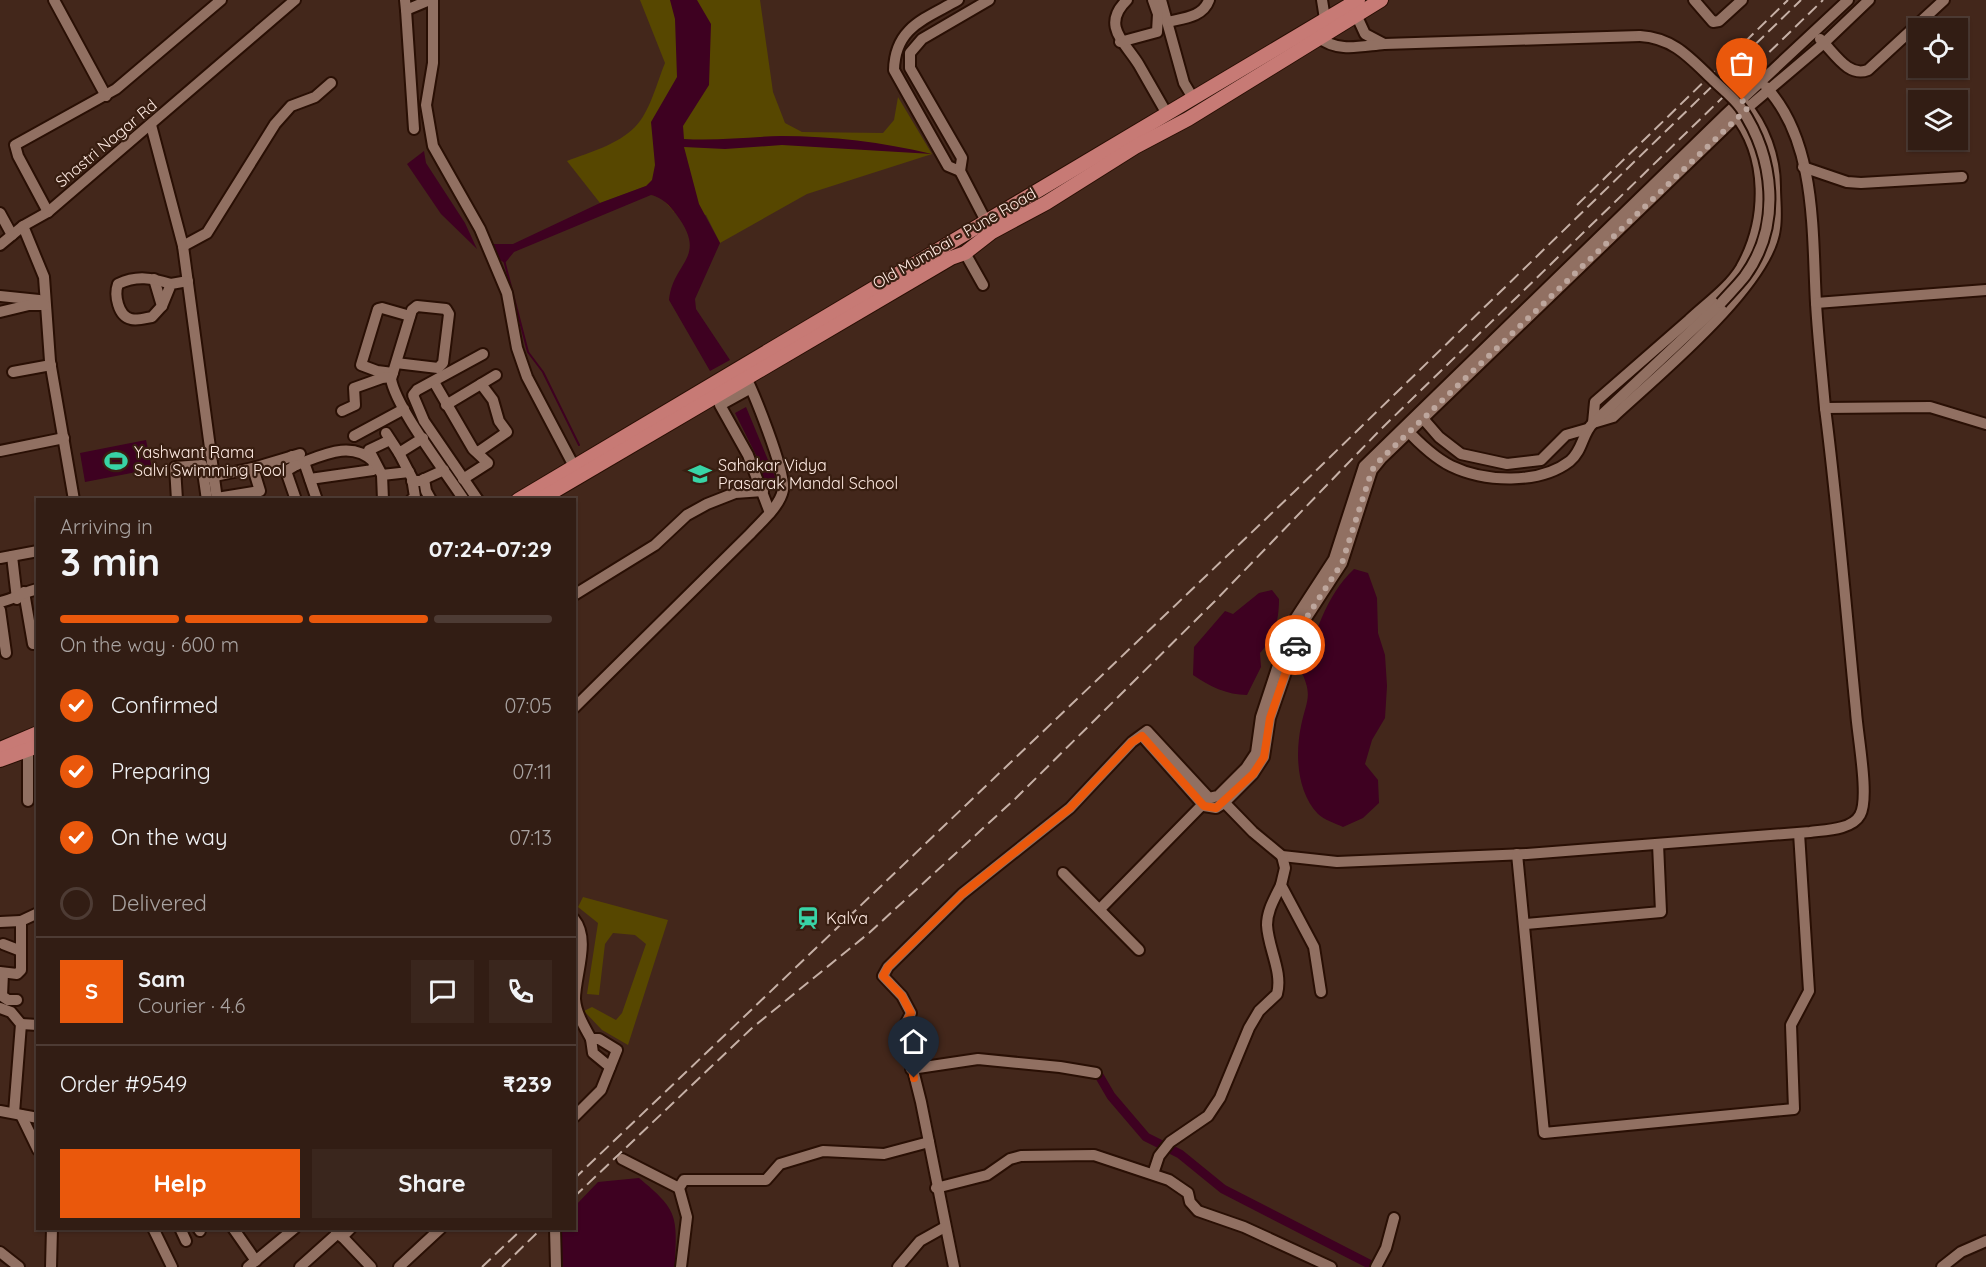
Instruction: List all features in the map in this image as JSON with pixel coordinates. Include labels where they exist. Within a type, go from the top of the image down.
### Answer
[{"type":"main road","name":"Old Mumbai - Pune Road","points":[[1131,142],[1167,114],[1325,19],[1355,6],[1381,0]]},
{"type":"main road","name":"Old Mumbai - Pune Road","points":[[541,498],[576,470],[745,378],[989,226],[1043,189],[1131,142],[1188,119],[1318,37],[1355,6]]},
{"type":"main road","name":"Old Mumbai - Pune Road","points":[[522,498],[705,402],[951,258],[965,253],[989,226]]},
{"type":"main road","points":[[0,749],[36,734]]},
{"type":"main road","points":[[0,760],[33,747]]},
{"type":"street","points":[[54,0],[106,96]]},
{"type":"street","points":[[48,212],[15,146],[106,96],[222,0]]},
{"type":"street","name":"Shastri Nagar Rd","points":[[0,245],[23,226],[48,212],[295,0]]},
{"type":"street","points":[[414,129],[405,5],[431,0],[433,63],[426,105],[433,146],[480,229],[507,293],[521,363],[576,470]]},
{"type":"street","points":[[958,0],[911,29],[901,38],[895,53],[894,70],[948,166],[960,171]]},
{"type":"street","points":[[989,0],[919,41],[910,53],[910,68],[962,158],[960,171],[989,226]]},
{"type":"street","points":[[1127,0],[1119,10],[1116,21],[1120,42],[1135,59],[1167,114]]},
{"type":"street","points":[[1120,42],[1157,32],[1158,14],[1153,0]]},
{"type":"street","points":[[1161,0],[1184,83],[1193,98]]},
{"type":"street","points":[[1167,22],[1200,13],[1209,0]]},
{"type":"street","points":[[1322,0],[1325,19]]},
{"type":"street","points":[[1694,0],[1713,21],[1719,21],[1742,0]]},
{"type":"street","points":[[1100,909],[1246,768],[1256,753],[1261,717],[1284,647],[1295,619],[1334,559],[1363,483],[1364,466],[1421,416],[1748,108],[1813,33],[1848,0]]},
{"type":"street","points":[[1765,87],[1824,43],[1869,0]]},
{"type":"street","points":[[1813,33],[1852,71],[1860,74],[1868,70],[1944,0]]},
{"type":"street","points":[[1355,6],[1365,34],[1384,44]]},
{"type":"street","points":[[911,29],[919,41]]},
{"type":"street","points":[[1318,37],[1328,45],[1342,48],[1384,44],[1657,37],[1683,52],[1739,106],[1757,134],[1768,170],[1770,206],[1762,242],[1746,275],[1721,303],[1590,426]]},
{"type":"street","points":[[183,246],[207,233],[275,124],[291,106],[315,97],[332,83]]},
{"type":"street","points":[[954,1267],[904,1034],[904,1027],[911,1013],[902,996],[883,976],[888,967],[962,894],[1070,808],[1132,742],[1145,734],[1214,800],[1282,856],[1337,862],[1517,854],[1799,833],[1843,827],[1858,818],[1862,809],[1863,773],[1850,624],[1825,408],[1816,303],[1813,231],[1803,167],[1789,122],[1765,87]]},
{"type":"street","points":[[1737,117],[1748,108]]},
{"type":"street","points":[[1421,416],[1439,437],[1461,454],[1507,464],[1541,460],[1566,435],[1613,417],[1739,296],[1758,272],[1776,230],[1775,170],[1768,145],[1748,108]]},
{"type":"street","points":[[1406,429],[1448,465],[1472,475],[1517,478],[1552,471],[1570,460],[1580,450],[1590,426],[1595,402],[1715,296],[1740,269],[1755,236],[1761,199],[1755,146],[1737,117]]},
{"type":"street","points":[[151,125],[183,246],[214,498]]},
{"type":"street","points":[[1803,167],[1847,182],[1862,183],[1962,177]]},
{"type":"street","points":[[0,213],[12,235]]},
{"type":"street","points":[[23,226],[44,277],[51,365],[74,498]]},
{"type":"street","points":[[965,253],[983,285]]},
{"type":"street","points":[[171,285],[162,306],[152,317],[131,319],[124,315],[118,304],[118,284],[148,277],[171,285],[188,281]]},
{"type":"street","points":[[154,279],[162,306]]},
{"type":"street","points":[[1816,303],[1986,290]]},
{"type":"street","points":[[0,296],[45,303]]},
{"type":"street","points":[[0,312],[45,303]]},
{"type":"street","points":[[410,316],[382,308],[378,309],[375,335],[361,365],[377,371],[393,371],[438,368],[443,363],[449,314],[446,309],[417,306],[410,316],[393,371],[393,390],[463,498]]},
{"type":"street","points":[[476,498],[424,421],[413,400],[417,390],[483,354]]},
{"type":"street","points":[[14,372],[51,365]]},
{"type":"street","points":[[342,411],[355,405],[354,388],[382,378],[393,371]]},
{"type":"street","points":[[446,405],[496,375]]},
{"type":"street","points":[[576,706],[770,513],[783,491],[783,477],[745,378],[720,405]]},
{"type":"street","points":[[434,382],[473,449],[488,463],[464,479]]},
{"type":"street","points":[[478,452],[507,432],[499,421],[493,400],[481,384]]},
{"type":"street","points":[[705,402],[720,405],[748,455],[770,513]]},
{"type":"street","points":[[1825,408],[1930,407],[1986,424]]},
{"type":"street","points":[[383,498],[382,475],[369,450],[404,409]]},
{"type":"street","points":[[354,436],[385,431]]},
{"type":"street","points":[[385,431],[411,477],[414,498]]},
{"type":"street","points":[[0,451],[64,438]]},
{"type":"street","points":[[399,453],[423,438]]},
{"type":"street","points":[[210,477],[326,453],[350,451],[374,462],[373,470],[309,479]]},
{"type":"street","points":[[350,451],[354,472]]},
{"type":"street","points":[[298,459],[316,498]]},
{"type":"street","points":[[295,498],[286,471],[298,459]]},
{"type":"street","points":[[177,498],[175,467],[202,465],[210,477]]},
{"type":"street","points":[[226,498],[261,495],[253,468]]},
{"type":"street","points":[[382,475],[424,479],[444,470]]},
{"type":"street","points":[[424,479],[430,498]]},
{"type":"street","points":[[576,594],[655,545],[687,515],[706,504],[735,493],[763,491]]},
{"type":"street","points":[[0,558],[36,551]]},
{"type":"street","points":[[12,555],[35,644]]},
{"type":"street","points":[[0,602],[23,597],[36,590]]},
{"type":"street","points":[[0,610],[6,653]]},
{"type":"street","points":[[28,801],[33,747]]},
{"type":"street","points":[[1517,854],[1526,924],[1544,1133],[1794,1108],[1791,1025],[1809,992],[1799,833]]},
{"type":"street","points":[[1526,924],[1661,912],[1658,844]]},
{"type":"street","points":[[1153,1174],[1159,1156],[1170,1142],[1208,1116],[1220,1098],[1249,1028],[1259,1011],[1277,994],[1278,979],[1267,924],[1269,909],[1281,885],[1285,867],[1282,856]]},
{"type":"street","points":[[1063,873],[1139,950]]},
{"type":"street","points":[[1281,885],[1314,947],[1321,992]]},
{"type":"street","points":[[0,922],[21,921],[36,914]]},
{"type":"street","points":[[17,1000],[8,1000],[2,996],[2,973],[17,974],[21,970],[21,921]]},
{"type":"street","points":[[576,924],[582,937],[576,990]]},
{"type":"street","points":[[3,944],[21,951]]},
{"type":"street","points":[[576,1003],[580,1019],[591,1039],[593,1053],[610,1067]]},
{"type":"street","points":[[0,1008],[11,1012],[21,1024],[17,1114],[36,1147]]},
{"type":"street","points":[[21,1024],[36,1025]]},
{"type":"street","points":[[576,1116],[601,1090],[617,1050],[599,1039],[591,1039]]},
{"type":"street","points":[[911,1069],[978,1059],[995,1063],[1060,1066],[1096,1073]]},
{"type":"street","points":[[0,1111],[36,1118]]},
{"type":"street","points":[[681,1267],[687,1217],[679,1188],[680,1183],[689,1179],[766,1180],[780,1164],[823,1151],[884,1154],[929,1142]]},
{"type":"street","points":[[936,1188],[987,1175],[1010,1159],[1021,1156],[1094,1155],[1153,1174],[1188,1192],[1190,1202],[1198,1211],[1244,1227],[1332,1267]]},
{"type":"street","points":[[622,1159],[679,1188]]},
{"type":"street","points":[[1377,1265],[1386,1248],[1394,1218]]},
{"type":"street","points":[[898,1267],[920,1241],[945,1227]]},
{"type":"street","points":[[51,1267],[52,1230]]},
{"type":"street","points":[[154,1230],[172,1267]]},
{"type":"street","points":[[181,1230],[186,1241]]},
{"type":"street","points":[[234,1230],[252,1264],[293,1230]]},
{"type":"street","points":[[399,1267],[439,1230]]},
{"type":"street","points":[[555,1230],[556,1267]]},
{"type":"street","points":[[300,1267],[338,1233],[371,1267]]},
{"type":"street","points":[[1942,1267],[1961,1252],[1986,1241]]},
{"type":"street","points":[[3,1256],[20,1267]]},
{"type":"shaded area","points":[[640,0],[760,0],[773,92],[785,123],[802,132],[883,133],[894,120],[898,97],[932,154],[807,194],[720,243],[706,215],[674,212],[661,197],[651,195],[646,186],[600,203],[567,161],[620,139],[635,127],[649,105],[665,63]]},
{"type":"shaded area","points":[[670,0],[697,0],[711,24],[709,85],[683,126],[684,139],[819,137],[876,143],[932,154],[782,145],[725,149],[684,147],[699,204],[720,243],[695,299],[696,309],[730,360],[710,371],[669,300],[676,276],[686,259],[689,241],[676,214],[659,198],[651,195],[514,252],[505,263],[500,260],[493,244],[513,244],[600,203],[646,186],[652,180],[655,165],[651,122],[677,77],[675,19]]},
{"type":"shaded area","points":[[424,151],[426,163],[465,223],[477,249],[441,214],[407,164]]},
{"type":"shaded area","points":[[746,407],[778,484],[766,486],[756,455],[735,413]]},
{"type":"shaded area","name":"Yashwant Rama Salvi Swimming Pool","points":[[146,440],[152,469],[85,482],[80,453]]},
{"type":"shaded area","points":[[1354,569],[1368,573],[1377,598],[1378,633],[1385,655],[1387,686],[1385,718],[1372,740],[1365,764],[1378,780],[1379,803],[1363,818],[1343,827],[1320,816],[1311,805],[1299,773],[1298,749],[1308,694],[1302,673],[1328,604],[1335,591]]},
{"type":"shaded area","points":[[1272,590],[1279,599],[1277,621],[1273,634],[1260,653],[1261,667],[1247,695],[1218,689],[1193,675],[1194,647],[1225,611],[1233,614],[1259,593]]},
{"type":"shaded area","points":[[583,897],[668,920],[628,1045],[602,1030],[584,1011],[592,1007],[616,1020],[622,1013],[646,944],[635,935],[613,933],[605,944],[599,995],[587,994],[598,923],[578,907]]},
{"type":"shaded area","points":[[639,1178],[662,1199],[673,1216],[675,1225],[675,1267],[559,1267],[560,1230],[576,1230],[576,1205],[598,1182]]},
{"type":"waterway","points":[[504,260],[528,352],[543,372],[579,445]]},
{"type":"waterway","points":[[1097,1072],[1111,1096],[1146,1137],[1180,1154],[1223,1189],[1375,1267]]},
{"type":"railway","points":[[1577,205],[1788,0]]},
{"type":"railway","points":[[576,1177],[1294,492],[1801,0]]},
{"type":"railway","points":[[576,1195],[752,1028],[869,933],[1016,798],[1215,601],[1380,430],[1823,0]]},
{"type":"railway","points":[[482,1267],[521,1230]]},
{"type":"railway","points":[[502,1267],[540,1230]]},
{"type":"way so far","points":[[1295,645],[1303,623],[1342,563],[1372,470],[1381,459],[1748,108],[1742,100]]},
{"type":"place","name":"Yashwant Rama Salvi Swimming Pool","points":[[116,461]]},
{"type":"place","name":"Sahakar Vidya Prasarak Mandal School","points":[[700,474]]},
{"type":"place","name":"Kalva","points":[[808,918]]},
{"type":"route","points":[[914,1078],[904,1034],[904,1027],[911,1013],[902,996],[883,976],[888,967],[962,894],[1070,808],[1132,742],[1142,736],[1204,806],[1216,808],[1224,803],[1253,774],[1264,757],[1270,718],[1295,645]]}]
